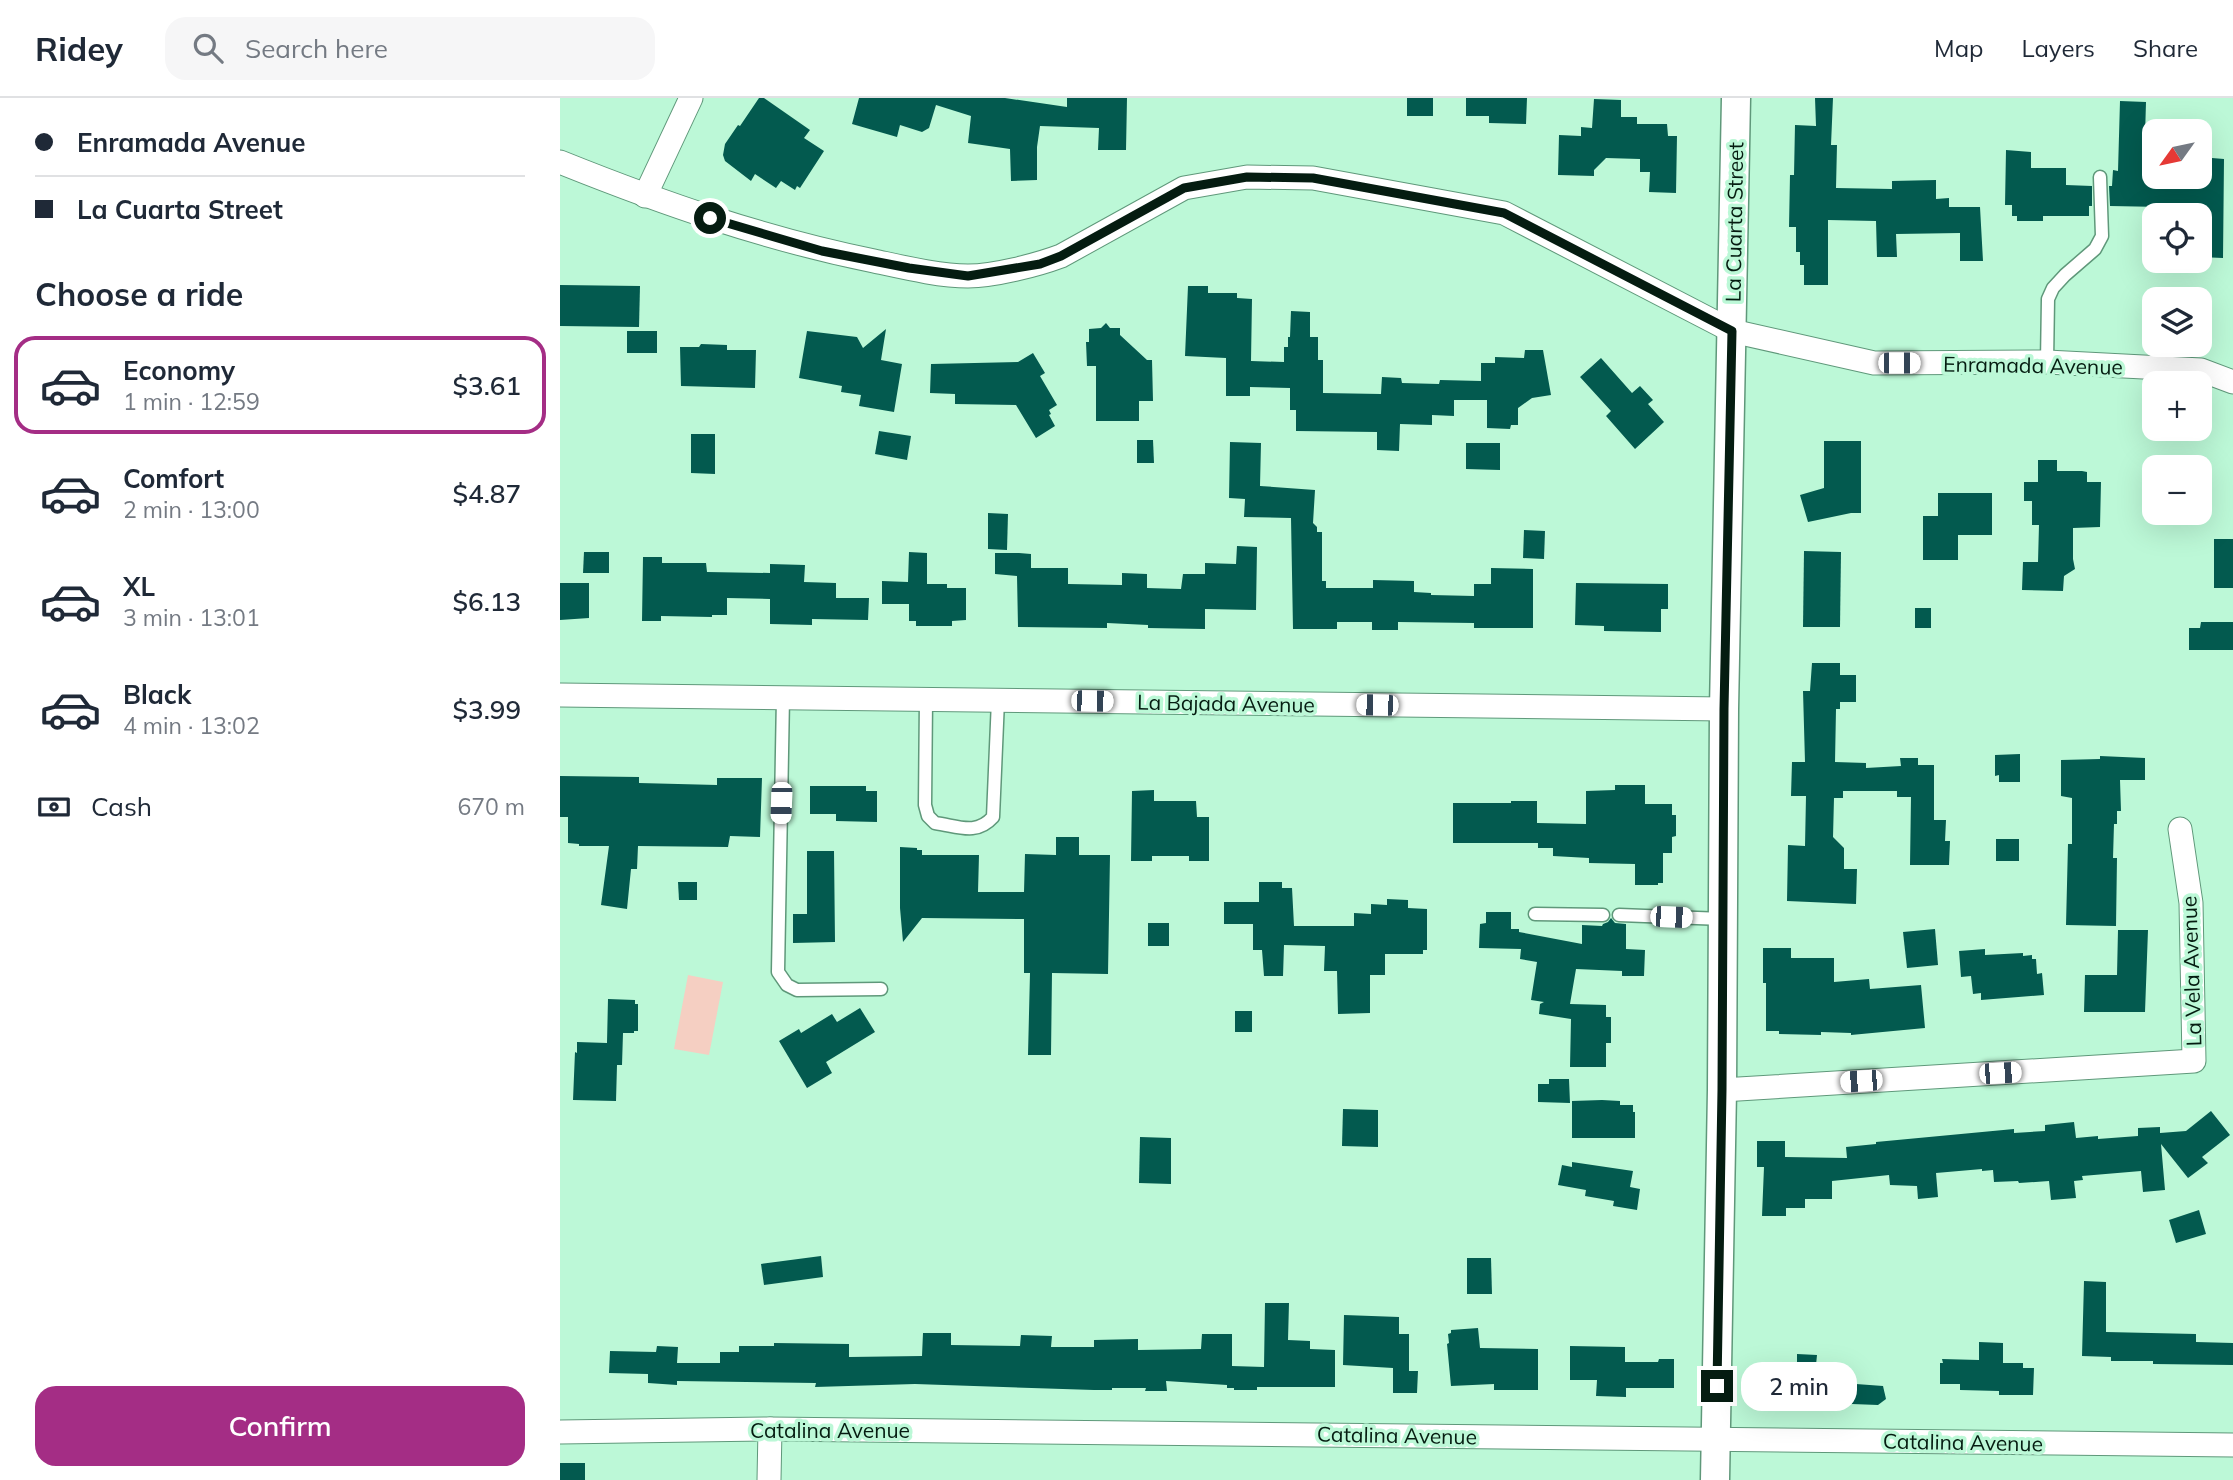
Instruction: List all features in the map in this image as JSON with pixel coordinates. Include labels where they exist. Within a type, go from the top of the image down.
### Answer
[{"type":"street","points":[[645,196],[691,98]]},
{"type":"street","name":"La Cuarta Street","points":[[1715,1480],[1722,1090],[1724,709],[1736,98]]},
{"type":"street","name":"Enramada Avenue","points":[[560,162],[645,196],[822,251],[968,276],[1040,264],[1061,256],[1184,188],[1247,177],[1313,178],[1504,213],[1732,331],[1874,363],[2048,362],[2201,370],[2233,382]]},
{"type":"street","name":"La Bajada Avenue","points":[[560,695],[1724,709]]},
{"type":"street","name":"La Vela Avenue","points":[[1722,1090],[2194,1061],[2191,903],[2179,829]]},
{"type":"street","points":[[769,1480],[770,1429]]},
{"type":"street","name":"Catalina Avenue","points":[[560,1432],[770,1429],[2233,1445]]},
{"type":"lane","points":[[2048,362],[2048,299],[2053,288],[2095,249],[2102,236],[2099,177]]},
{"type":"lane","points":[[783,697],[778,972],[787,985],[797,990],[881,989]]},
{"type":"lane","points":[[926,699],[925,805],[928,816],[935,823],[977,829],[986,825],[993,817],[998,700]]},
{"type":"lane","points":[[1535,914],[1603,915]]},
{"type":"lane","points":[[1619,915],[1723,919]]},
{"type":"shaded area","points":[[688,975],[723,982],[709,1055],[674,1049]]},
{"type":"building","points":[[759,98],[764,98],[810,130],[804,138],[824,151],[800,188],[797,186],[795,190],[781,181],[776,188],[755,174],[751,181],[725,161],[725,144]]},
{"type":"building","points":[[859,98],[1005,98],[1067,107],[1067,98],[1127,98],[1126,150],[1098,150],[1099,128],[1040,126],[1037,180],[1011,181],[1010,149],[968,143],[971,116],[936,105],[929,128],[922,132],[900,125],[897,137],[852,124]]},
{"type":"building","points":[[1407,98],[1433,98],[1433,116],[1407,116]]},
{"type":"building","points":[[1466,98],[1527,98],[1526,124],[1489,123],[1489,116],[1466,116]]},
{"type":"building","points":[[1815,98],[1833,98],[1831,145],[1837,145],[1836,188],[1892,189],[1892,181],[1936,180],[1936,199],[1949,198],[1949,207],[1980,207],[1983,261],[1960,261],[1960,233],[1896,234],[1897,257],[1877,257],[1876,221],[1828,220],[1828,285],[1804,285],[1804,265],[1800,265],[1800,252],[1796,252],[1796,227],[1789,227],[1790,175],[1794,175],[1795,125],[1816,126]]},
{"type":"building","points":[[1594,99],[1621,100],[1621,117],[1637,117],[1637,124],[1667,124],[1668,136],[1677,136],[1676,193],[1649,192],[1650,172],[1640,172],[1640,159],[1606,158],[1594,170],[1594,176],[1558,175],[1559,135],[1581,136],[1581,127],[1592,128]]},
{"type":"building","points":[[2120,101],[2146,102],[2146,119],[2142,119],[2142,189],[2212,189],[2212,158],[2224,159],[2223,258],[2212,258],[2212,203],[2110,206],[2109,186],[2112,186],[2113,170],[2118,171]]},
{"type":"building","points":[[2006,150],[2031,152],[2031,168],[2066,168],[2066,185],[2092,186],[2089,216],[2043,216],[2043,221],[2017,221],[2017,216],[2012,216],[2012,205],[2005,205]]},
{"type":"building","points":[[560,285],[640,286],[639,327],[560,326]]},
{"type":"building","points":[[1188,286],[1208,286],[1208,293],[1237,293],[1237,298],[1252,299],[1251,361],[1284,362],[1284,347],[1288,347],[1290,337],[1291,311],[1310,312],[1310,337],[1318,337],[1318,360],[1323,360],[1323,393],[1381,394],[1382,377],[1401,378],[1402,383],[1481,381],[1481,363],[1495,363],[1495,357],[1524,358],[1525,350],[1543,350],[1551,395],[1532,398],[1518,408],[1518,425],[1511,425],[1510,429],[1487,428],[1487,400],[1454,400],[1454,416],[1432,415],[1432,425],[1400,424],[1399,451],[1377,450],[1377,432],[1296,431],[1296,410],[1290,410],[1290,388],[1250,387],[1250,396],[1226,396],[1226,358],[1185,356]]},
{"type":"building","points":[[1106,323],[1110,328],[1120,328],[1120,335],[1147,360],[1152,360],[1153,401],[1139,401],[1139,421],[1096,421],[1096,366],[1087,366],[1086,342],[1089,342],[1089,329],[1101,328]]},
{"type":"building","points":[[886,329],[881,360],[902,364],[894,412],[859,406],[861,395],[841,392],[842,386],[799,378],[807,331],[857,337],[863,348]]},
{"type":"building","points":[[627,331],[657,331],[657,353],[627,353]]},
{"type":"building","points":[[701,344],[727,345],[727,350],[756,350],[755,388],[681,386],[680,347],[699,347]]},
{"type":"building","points":[[1033,353],[1045,373],[1040,376],[1057,405],[1049,410],[1055,426],[1036,438],[1016,405],[955,404],[955,394],[930,393],[931,364],[1018,362]]},
{"type":"building","points":[[1601,358],[1632,393],[1640,386],[1653,400],[1648,404],[1664,422],[1635,449],[1606,416],[1611,411],[1580,377]]},
{"type":"building","points":[[879,431],[911,436],[907,460],[875,454]]},
{"type":"building","points":[[691,434],[715,434],[715,474],[691,473]]},
{"type":"building","points":[[1137,440],[1153,440],[1154,463],[1137,463]]},
{"type":"building","points":[[1824,441],[1861,441],[1861,513],[1808,522],[1800,495],[1824,488]]},
{"type":"building","points":[[1230,442],[1261,443],[1260,486],[1315,490],[1313,523],[1317,532],[1322,532],[1322,581],[1326,581],[1326,588],[1373,588],[1373,580],[1414,581],[1414,592],[1474,596],[1474,584],[1491,584],[1491,568],[1533,569],[1533,628],[1474,628],[1474,623],[1398,622],[1398,630],[1372,630],[1372,622],[1337,622],[1337,629],[1293,629],[1291,518],[1244,517],[1245,499],[1229,498]]},
{"type":"building","points":[[1466,443],[1500,443],[1500,470],[1466,469]]},
{"type":"building","points":[[2038,460],[2057,460],[2057,471],[2087,472],[2087,482],[2101,482],[2100,527],[2073,528],[2075,569],[2064,576],[2063,591],[2022,590],[2023,562],[2038,562],[2039,525],[2032,525],[2032,501],[2024,501],[2024,482],[2038,482]]},
{"type":"building","points":[[1938,493],[1992,493],[1992,535],[1958,535],[1958,560],[1923,560],[1923,516],[1938,516]]},
{"type":"building","points":[[988,513],[1008,514],[1007,550],[988,549]]},
{"type":"building","points":[[1524,530],[1545,531],[1544,559],[1523,558]]},
{"type":"building","points":[[2214,539],[2233,539],[2233,588],[2214,588]]},
{"type":"building","points":[[1237,546],[1257,547],[1256,610],[1205,609],[1205,629],[1148,628],[1148,625],[1107,623],[1107,628],[1018,627],[1017,576],[995,574],[995,553],[1019,553],[1031,554],[1031,568],[1068,568],[1068,584],[1122,585],[1122,573],[1147,574],[1147,588],[1181,589],[1183,574],[1205,574],[1205,563],[1236,564]]},
{"type":"building","points":[[1804,551],[1841,552],[1840,627],[1803,627]]},
{"type":"building","points":[[584,552],[609,552],[609,573],[583,573]]},
{"type":"building","points":[[909,552],[927,553],[927,584],[966,588],[966,620],[952,621],[952,626],[916,626],[916,621],[909,621],[909,604],[882,604],[882,581],[908,582]]},
{"type":"building","points":[[643,557],[662,557],[662,563],[706,563],[707,572],[770,573],[770,564],[805,565],[804,582],[836,583],[836,598],[869,598],[868,620],[812,619],[812,625],[770,624],[770,599],[727,598],[727,615],[661,616],[661,621],[642,621]]},
{"type":"building","points":[[560,583],[589,583],[589,618],[560,620]]},
{"type":"building","points":[[1576,583],[1668,584],[1668,609],[1661,609],[1661,632],[1604,631],[1604,626],[1575,625]]},
{"type":"building","points":[[1915,608],[1931,608],[1931,628],[1915,628]]},
{"type":"building","points":[[2201,622],[2233,622],[2233,650],[2189,650],[2189,628],[2200,628]]},
{"type":"building","points":[[1812,663],[1840,663],[1840,675],[1856,675],[1856,702],[1840,702],[1840,709],[1836,709],[1835,762],[1866,763],[1866,768],[1901,766],[1900,758],[1918,758],[1918,765],[1934,765],[1934,820],[1946,820],[1945,841],[1950,841],[1949,865],[1910,865],[1911,797],[1897,797],[1897,791],[1843,791],[1843,798],[1834,798],[1833,837],[1844,848],[1844,869],[1857,869],[1856,904],[1787,901],[1788,845],[1805,846],[1806,796],[1791,796],[1792,762],[1805,762],[1803,691],[1810,691]]},
{"type":"building","points":[[2020,754],[2020,782],[1999,782],[1999,775],[1995,776],[1995,755]]},
{"type":"building","points":[[2100,756],[2145,758],[2145,780],[2120,780],[2121,811],[2117,811],[2117,824],[2114,824],[2113,858],[2117,858],[2116,926],[2066,925],[2068,844],[2072,844],[2072,798],[2061,796],[2061,760],[2100,759]]},
{"type":"building","points":[[560,776],[639,777],[639,783],[717,785],[717,778],[762,778],[760,837],[730,836],[728,847],[638,846],[637,869],[631,869],[627,909],[601,905],[609,846],[579,846],[568,843],[568,817],[560,817]]},
{"type":"building","points":[[1615,785],[1645,785],[1645,804],[1672,804],[1672,815],[1676,815],[1676,836],[1672,837],[1672,853],[1663,853],[1663,883],[1635,885],[1635,864],[1589,863],[1589,858],[1553,856],[1553,848],[1538,848],[1538,843],[1453,843],[1453,803],[1537,801],[1537,823],[1586,824],[1586,791],[1615,790]]},
{"type":"building","points":[[810,786],[866,786],[866,791],[877,791],[877,822],[836,821],[836,814],[810,814]]},
{"type":"building","points":[[1154,790],[1154,801],[1196,801],[1197,817],[1209,817],[1209,861],[1189,861],[1189,856],[1152,856],[1152,861],[1131,861],[1132,791]]},
{"type":"building","points":[[1056,837],[1079,837],[1079,855],[1110,855],[1108,974],[1052,973],[1051,1055],[1028,1055],[1030,973],[1024,973],[1024,919],[922,918],[903,942],[900,847],[917,848],[922,850],[922,855],[979,855],[978,892],[1024,892],[1025,854],[1056,855]]},
{"type":"building","points":[[1996,839],[2019,839],[2019,861],[1996,861]]},
{"type":"building","points":[[807,851],[834,851],[835,942],[793,943],[793,914],[807,914]]},
{"type":"building","points":[[678,882],[697,882],[697,900],[679,900]]},
{"type":"building","points":[[1259,882],[1282,882],[1282,888],[1292,888],[1294,926],[1354,926],[1354,913],[1371,914],[1371,904],[1387,905],[1387,899],[1408,900],[1408,908],[1427,909],[1427,950],[1423,950],[1423,954],[1385,954],[1385,975],[1370,975],[1370,1013],[1338,1014],[1337,971],[1324,971],[1325,946],[1284,945],[1283,976],[1264,976],[1262,950],[1253,950],[1253,924],[1224,924],[1224,902],[1259,902]]},
{"type":"building","points":[[1486,912],[1511,912],[1511,929],[1519,929],[1519,932],[1582,944],[1582,925],[1602,926],[1611,918],[1615,923],[1626,924],[1626,949],[1645,950],[1644,976],[1622,976],[1622,971],[1576,969],[1570,1004],[1606,1005],[1606,1017],[1611,1017],[1611,1043],[1606,1043],[1606,1067],[1570,1067],[1571,1019],[1539,1014],[1540,1004],[1544,1002],[1531,1000],[1537,962],[1520,959],[1521,949],[1479,948],[1480,924],[1486,923]]},
{"type":"building","points":[[1148,923],[1169,923],[1169,946],[1148,946]]},
{"type":"building","points":[[1935,929],[1938,965],[1907,968],[1903,932]]},
{"type":"building","points":[[2118,930],[2148,930],[2145,1012],[2084,1012],[2085,975],[2117,975]]},
{"type":"building","points":[[1763,948],[1791,948],[1791,958],[1834,958],[1834,982],[1869,979],[1870,989],[1921,985],[1925,1028],[1851,1035],[1821,1032],[1821,1035],[1779,1034],[1779,1031],[1766,1031]]},
{"type":"building","points":[[1985,949],[1985,955],[2032,955],[2032,959],[2036,959],[2037,974],[2042,973],[2044,995],[1981,1000],[1981,993],[1973,994],[1971,976],[1961,977],[1959,951]]},
{"type":"building","points":[[608,999],[635,1000],[635,1004],[638,1004],[638,1031],[623,1033],[622,1065],[617,1065],[616,1101],[573,1100],[577,1042],[607,1043]]},
{"type":"building","points":[[860,1008],[875,1032],[826,1062],[832,1073],[807,1088],[779,1041],[799,1029],[801,1033],[832,1014],[837,1022]]},
{"type":"building","points":[[1235,1011],[1252,1011],[1252,1032],[1235,1032]]},
{"type":"building","points":[[1549,1079],[1569,1079],[1570,1103],[1538,1102],[1538,1084],[1549,1084]]},
{"type":"building","points":[[1602,1100],[1633,1105],[1635,1138],[1572,1138],[1572,1101]]},
{"type":"building","points":[[1343,1109],[1378,1110],[1378,1147],[1342,1146]]},
{"type":"building","points":[[2211,1111],[2230,1135],[2202,1157],[2208,1163],[2188,1178],[2161,1144],[2165,1190],[2143,1192],[2141,1171],[2082,1176],[2083,1180],[2074,1181],[2076,1198],[2051,1200],[2049,1181],[1994,1182],[1993,1170],[1982,1169],[1936,1173],[1938,1197],[1918,1199],[1917,1186],[1890,1185],[1889,1175],[1832,1181],[1832,1199],[1805,1199],[1805,1208],[1786,1208],[1786,1216],[1762,1216],[1764,1167],[1757,1167],[1757,1141],[1785,1141],[1785,1157],[1847,1158],[1846,1147],[1876,1142],[2014,1129],[2014,1133],[2045,1131],[2045,1125],[2074,1122],[2076,1138],[2138,1136],[2138,1128],[2160,1127],[2160,1133],[2186,1131]]},
{"type":"building","points":[[1140,1137],[1171,1138],[1171,1184],[1139,1183]]},
{"type":"building","points":[[1572,1162],[1633,1171],[1630,1187],[1640,1189],[1637,1210],[1613,1206],[1614,1201],[1585,1196],[1586,1190],[1558,1185],[1562,1165],[1572,1167]]},
{"type":"building","points":[[2199,1210],[2206,1234],[2176,1243],[2169,1220]]},
{"type":"building","points":[[821,1256],[823,1277],[764,1285],[761,1264]]},
{"type":"building","points":[[1467,1258],[1491,1258],[1492,1294],[1467,1294]]},
{"type":"building","points":[[2084,1281],[2106,1282],[2106,1332],[2196,1334],[2196,1342],[2233,1343],[2233,1365],[2153,1364],[2153,1361],[2111,1361],[2111,1357],[2082,1356]]},
{"type":"building","points":[[1265,1303],[1289,1303],[1288,1340],[1310,1341],[1310,1349],[1335,1350],[1335,1387],[1257,1387],[1257,1390],[1234,1390],[1227,1388],[1227,1385],[1166,1381],[1167,1391],[1145,1391],[1146,1388],[1094,1390],[915,1384],[815,1387],[816,1383],[677,1381],[677,1385],[648,1383],[648,1374],[609,1373],[610,1351],[656,1352],[657,1346],[678,1347],[677,1363],[720,1363],[720,1352],[739,1352],[739,1346],[774,1346],[774,1343],[849,1344],[849,1357],[922,1356],[923,1333],[951,1333],[951,1345],[1020,1346],[1021,1335],[1052,1336],[1051,1347],[1094,1347],[1094,1340],[1138,1339],[1138,1350],[1201,1349],[1202,1334],[1232,1334],[1232,1366],[1264,1367]]},
{"type":"building","points":[[1344,1315],[1399,1317],[1399,1334],[1409,1334],[1409,1371],[1418,1371],[1417,1393],[1393,1393],[1393,1368],[1343,1365]]},
{"type":"building","points":[[1478,1328],[1480,1348],[1538,1349],[1538,1390],[1494,1390],[1494,1384],[1451,1386],[1448,1334],[1451,1330]]},
{"type":"building","points":[[1979,1342],[2003,1343],[2003,1363],[2023,1363],[2023,1368],[2034,1368],[2033,1395],[1999,1395],[1999,1391],[1960,1390],[1960,1384],[1940,1384],[1942,1359],[1979,1360]]},
{"type":"building","points":[[1570,1346],[1625,1347],[1625,1362],[1674,1359],[1674,1388],[1626,1388],[1626,1397],[1596,1396],[1597,1380],[1570,1380]]},
{"type":"building","points":[[1797,1354],[1817,1355],[1815,1375],[1821,1375],[1819,1405],[1802,1404],[1803,1399],[1795,1399],[1795,1393],[1773,1392],[1774,1373],[1784,1374],[1785,1363],[1797,1363]]},
{"type":"building","points":[[1856,1384],[1883,1386],[1886,1399],[1878,1405],[1852,1404],[1844,1394]]},
{"type":"building","points":[[560,1463],[585,1463],[585,1480],[560,1480]]},
{"type":"route","points":[[710,218],[822,251],[968,276],[1040,264],[1061,256],[1184,188],[1247,177],[1313,178],[1504,213],[1732,331],[1724,709],[1717,1386]]}]
